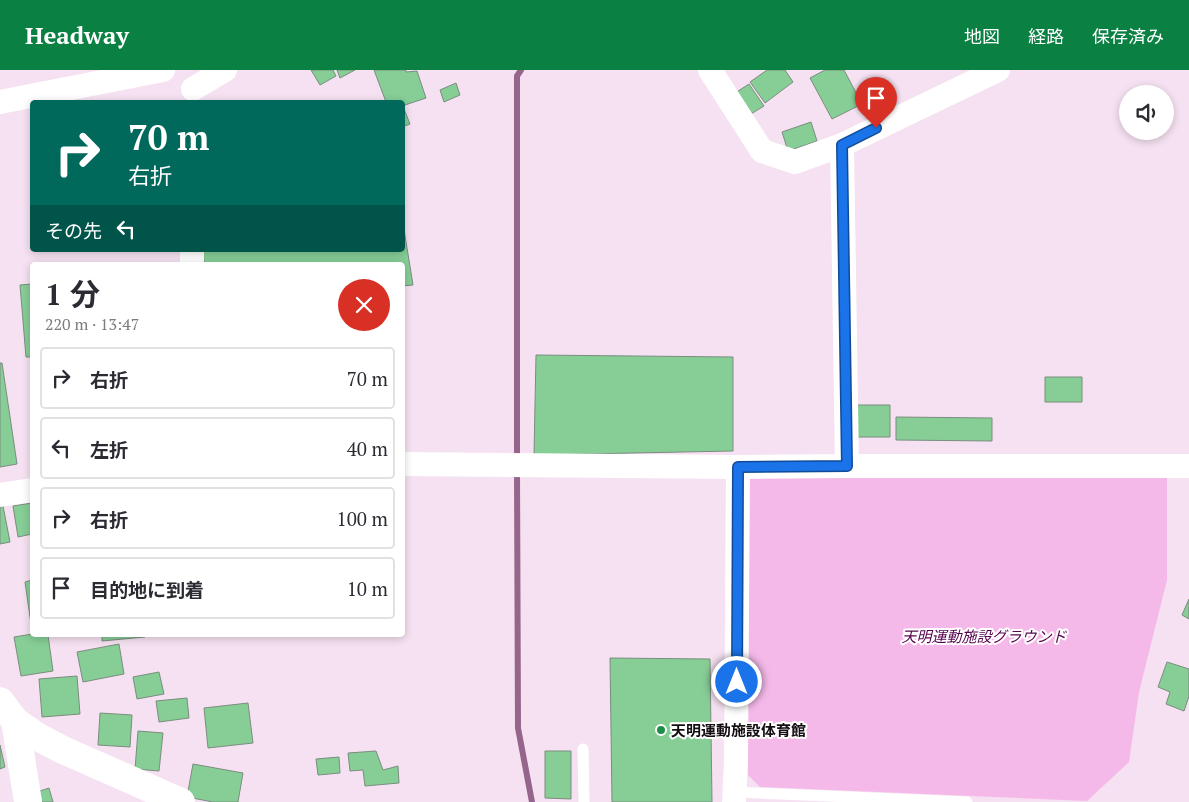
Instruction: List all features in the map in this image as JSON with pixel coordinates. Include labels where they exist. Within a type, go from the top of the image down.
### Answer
[{"type":"street","points":[[0,102],[163,70]]},
{"type":"street","points":[[192,87],[226,70]]},
{"type":"street","points":[[710,70],[762,151],[795,162],[842,145],[998,70]]},
{"type":"street","points":[[842,145],[847,466]]},
{"type":"street","points":[[405,464],[738,467],[1189,466]]},
{"type":"street","points":[[734,797],[736,761],[738,467]]},
{"type":"street","points":[[0,495],[30,490]]},
{"type":"street","points":[[5,714],[28,802]]},
{"type":"street","points":[[5,714],[38,737],[63,750],[182,802]]},
{"type":"lane","points":[[583,749],[584,802]]},
{"type":"lane","points":[[734,797],[967,802]]},
{"type":"green space","name":"天明運動施設グラウンド","points":[[744,473],[1167,475],[1167,580],[1139,692],[1129,762],[1087,801],[760,787],[748,775]]},
{"type":"building","points":[[311,70],[333,70],[336,76],[320,85]]},
{"type":"building","points":[[337,70],[355,70],[340,78]]},
{"type":"building","points":[[374,70],[417,71],[426,98],[405,105],[405,100],[385,100]]},
{"type":"building","points":[[767,70],[785,70],[793,82],[765,103],[750,82]]},
{"type":"building","points":[[825,70],[844,70],[862,104],[832,119],[810,78]]},
{"type":"building","points":[[456,83],[460,95],[444,102],[440,90]]},
{"type":"building","points":[[749,84],[764,106],[746,117],[732,95]]},
{"type":"building","points":[[405,112],[410,124],[405,126]]},
{"type":"building","points":[[811,122],[817,141],[788,151],[782,132]]},
{"type":"building","points":[[405,236],[413,285],[405,286],[405,262],[204,262],[202,252],[405,252]]},
{"type":"building","points":[[30,284],[30,357],[26,357],[20,285]]},
{"type":"building","points":[[536,355],[733,357],[733,451],[534,455]]},
{"type":"building","points":[[0,363],[2,363],[17,464],[0,467]]},
{"type":"building","points":[[1045,377],[1082,377],[1082,402],[1045,402]]},
{"type":"building","points":[[855,405],[890,405],[890,437],[854,437]]},
{"type":"building","points":[[896,417],[992,418],[992,441],[896,440]]},
{"type":"building","points":[[30,503],[30,534],[18,537],[13,506]]},
{"type":"building","points":[[3,506],[10,542],[0,544],[0,507]]},
{"type":"building","points":[[30,581],[30,617],[25,582]]},
{"type":"building","points":[[1189,599],[1189,619],[1182,615]]},
{"type":"building","points":[[30,634],[30,637],[48,637],[53,671],[21,676],[14,637]]},
{"type":"building","points":[[102,637],[145,637],[102,641]]},
{"type":"building","points":[[119,644],[124,674],[83,682],[77,652]]},
{"type":"building","name":"天明運動施設体育館","points":[[610,658],[710,659],[712,802],[612,802]]},
{"type":"building","points":[[1167,662],[1189,669],[1189,696],[1184,711],[1166,704],[1170,692],[1158,687]]},
{"type":"building","points":[[159,672],[164,694],[137,699],[133,677]]},
{"type":"building","points":[[77,676],[80,714],[42,717],[39,679]]},
{"type":"building","points":[[187,698],[189,718],[159,722],[156,701]]},
{"type":"building","points":[[248,703],[253,743],[208,748],[204,708]]},
{"type":"building","points":[[100,713],[132,715],[130,747],[98,745]]},
{"type":"building","points":[[138,731],[163,733],[159,771],[135,769]]},
{"type":"building","points":[[0,745],[5,767],[0,769]]},
{"type":"building","points":[[376,751],[383,770],[398,766],[399,783],[365,786],[363,770],[350,771],[348,753]]},
{"type":"building","points":[[545,751],[571,751],[571,799],[545,798]]},
{"type":"building","points":[[339,757],[340,773],[318,775],[316,759]]},
{"type":"building","points":[[193,764],[243,773],[238,802],[213,802],[187,797]]},
{"type":"building","points":[[49,788],[53,802],[37,802],[34,793]]},
{"type":"waterway","points":[[517,460],[517,76],[521,70]]},
{"type":"waterway","points":[[517,470],[518,728],[532,802]]},
{"type":"place","name":"天明運動施設体育館","points":[[661,730]]},
{"type":"route","points":[[737,682],[738,467],[847,466],[842,145],[876,128]]}]
